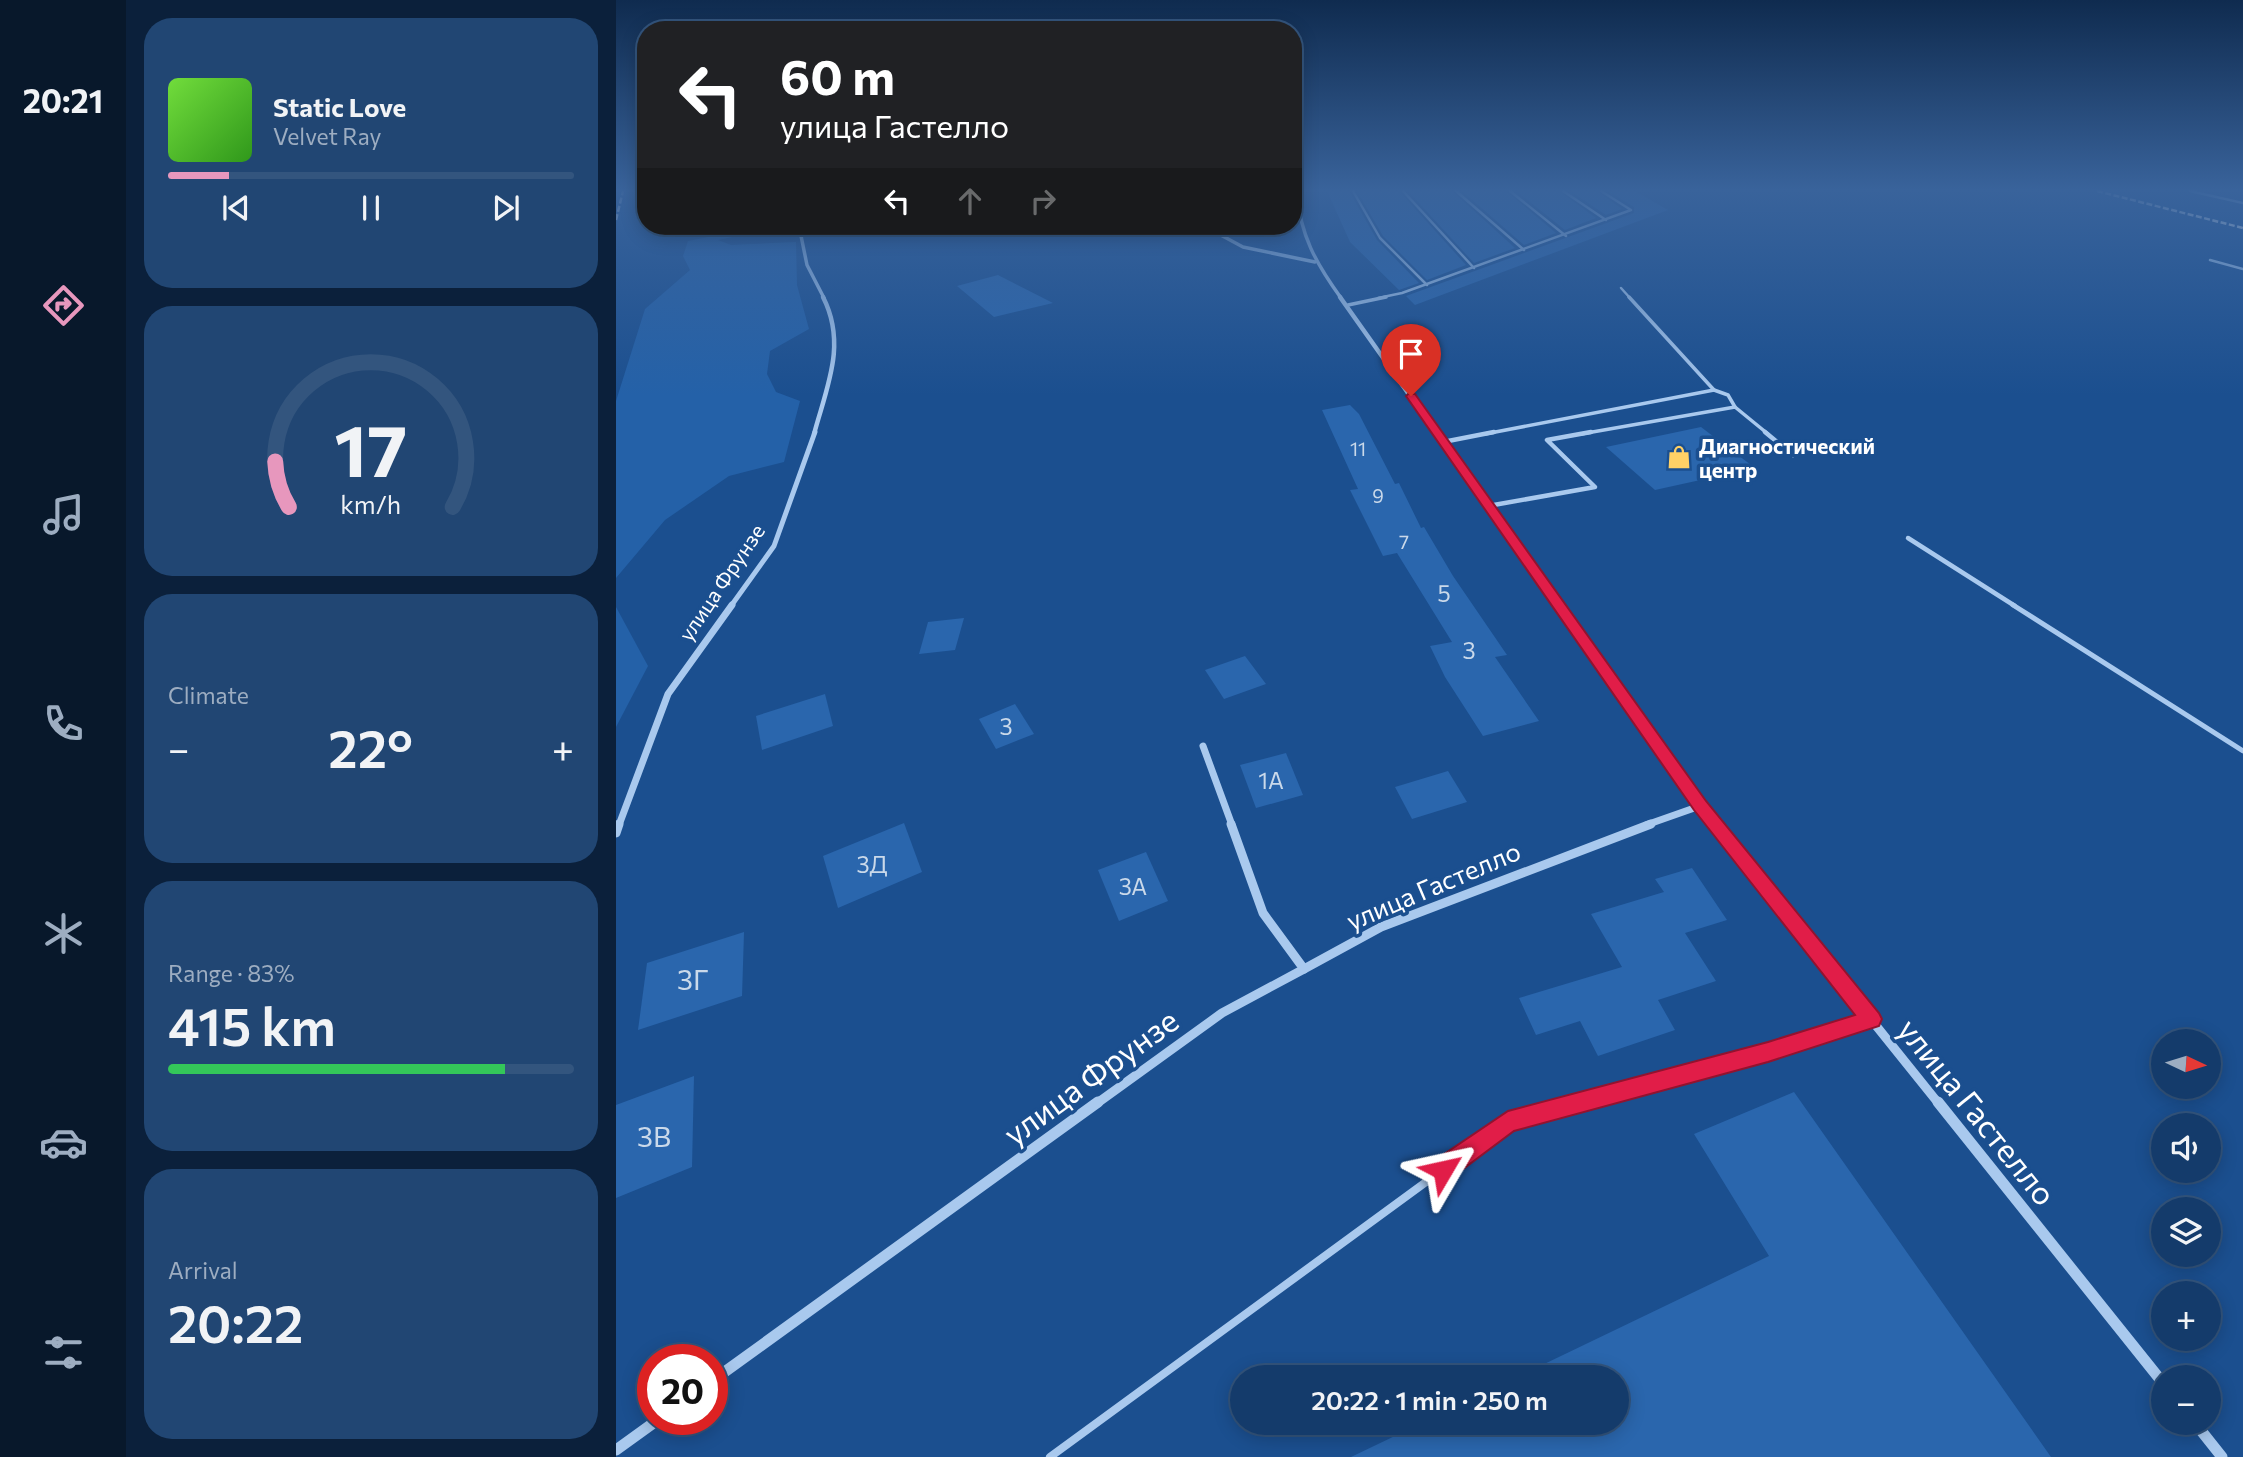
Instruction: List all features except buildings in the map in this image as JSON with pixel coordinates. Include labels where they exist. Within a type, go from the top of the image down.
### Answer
[{"type":"street","name":"улица Фрунзе","points":[[616,832],[668,694],[774,546],[812,442],[837,352],[830,310],[806,259]]},
{"type":"street","points":[[1296,259],[1315,262]]},
{"type":"street","name":"улица Гастелло","points":[[1314,259],[1700,806],[2151,1368]]},
{"type":"street","points":[[1203,746],[1263,913],[1304,969]]},
{"type":"street","name":"улица Гастелло","points":[[1304,969],[1381,927],[1555,858],[1700,806]]},
{"type":"street","name":"улица Фрунзе","points":[[728,1369],[1222,1013],[1304,969]]},
{"type":"street","points":[[616,1450],[637,1435]]},
{"type":"street","points":[[2205,1435],[2222,1457]]},
{"type":"lane","points":[[1402,259],[1427,285]]},
{"type":"lane","points":[[1466,259],[1474,268]]},
{"type":"lane","points":[[1348,305],[1427,285],[1499,259]]},
{"type":"lane","points":[[2210,260],[2243,270]]},
{"type":"lane","points":[[1620,288],[1714,390]]},
{"type":"lane","points":[[1443,442],[1714,390],[1726,392],[1734,400],[1735,407],[1793,455]]},
{"type":"lane","points":[[1488,506],[1595,487],[1547,440],[1735,407]]},
{"type":"lane","points":[[1908,538],[2243,751]]},
{"type":"lane","points":[[1051,1457],[1508,1122],[1768,1052],[1871,1019]]},
{"type":"shaded area","points":[[684,259],[796,259],[797,285],[809,329],[770,351],[767,374],[776,392],[800,401],[784,462],[729,476],[665,520],[616,578],[616,401],[645,309],[690,270]]},
{"type":"shaded area","points":[[616,607],[648,666],[616,727]]},
{"type":"place","name":"Диагностический центр","points":[[1679,457]]},
{"type":"route","points":[[1411,396],[1700,806],[1871,1019],[1768,1052],[1508,1122],[1443,1170]]}]
